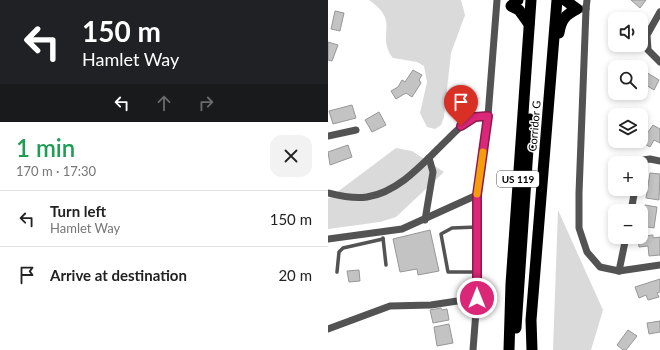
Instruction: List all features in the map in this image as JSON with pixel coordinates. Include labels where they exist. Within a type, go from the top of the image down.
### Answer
[{"type":"highway","name":"Corridor G","points":[[509,350],[511,284],[531,0]]},
{"type":"highway","name":"Corridor G","points":[[532,350],[531,320],[557,0]]},
{"type":"highway","points":[[565,0],[581,9]]},
{"type":"highway","points":[[514,3],[529,24]]},
{"type":"highway","points":[[546,137],[553,99],[561,22],[567,15],[581,9]]},
{"type":"highway","points":[[515,350],[532,92],[525,83]]},
{"type":"street","points":[[586,0],[581,9],[578,193],[579,228],[587,252],[600,268],[619,271],[660,265]]},
{"type":"street","points":[[473,350],[477,298],[477,195],[488,116],[497,3],[514,3]]},
{"type":"street","points":[[660,12],[647,35],[648,50],[660,62]]},
{"type":"street","points":[[328,193],[343,197],[367,197],[390,190],[429,158],[461,126],[475,117],[488,116]]},
{"type":"street","points":[[328,136],[356,130]]},
{"type":"street","points":[[425,220],[433,172],[429,158]]},
{"type":"street","points":[[648,159],[660,161]]},
{"type":"street","points":[[328,239],[383,236],[425,220],[477,195]]},
{"type":"street","points":[[619,271],[625,244]]},
{"type":"street","points":[[328,329],[390,306],[431,305],[477,298]]},
{"type":"lane","points":[[477,227],[452,228],[441,234],[448,272],[477,272]]},
{"type":"lane","points":[[337,272],[339,252],[343,248],[383,236],[386,265]]},
{"type":"shaded area","points":[[369,0],[461,0],[465,15],[451,53],[444,117],[441,125],[435,129],[427,127],[420,113],[427,82],[424,66],[417,62],[393,58],[388,50],[386,42],[386,22],[384,15],[379,8]]},
{"type":"shaded area","points":[[396,148],[412,151],[444,172],[396,217],[380,222],[328,229],[328,199]]},
{"type":"shaded area","points":[[558,210],[603,310],[591,350],[553,350]]},
{"type":"building","points":[[631,0],[646,0],[640,8]]},
{"type":"building","points":[[335,11],[344,13],[340,31],[331,29]]},
{"type":"building","points":[[328,42],[338,45],[332,61],[328,60]]},
{"type":"building","points":[[413,70],[422,75],[419,80],[421,83],[412,97],[406,93],[396,99],[391,91],[398,87],[402,80],[405,82]]},
{"type":"building","points":[[648,73],[659,80],[654,90],[648,86]]},
{"type":"building","points":[[352,105],[356,118],[333,124],[329,111]]},
{"type":"building","points":[[379,112],[386,125],[372,132],[365,120]]},
{"type":"building","points":[[653,125],[660,129],[660,143],[654,140],[650,147],[648,146],[648,132]]},
{"type":"building","points":[[348,145],[352,157],[330,165],[328,152]]},
{"type":"building","points":[[650,173],[660,174],[659,200],[646,198],[648,196]]},
{"type":"building","points":[[648,206],[657,207],[654,228],[648,227]]},
{"type":"building","points":[[430,230],[439,271],[418,275],[417,269],[400,272],[393,239]]},
{"type":"building","points":[[653,235],[653,238],[660,237],[660,255],[649,256],[648,246],[639,247],[639,244],[648,244],[648,236]]},
{"type":"building","points":[[359,270],[360,281],[349,282],[347,271]]},
{"type":"building","points":[[660,279],[660,292],[657,293],[659,297],[648,300],[646,295],[639,298],[635,287]]},
{"type":"building","points":[[441,308],[442,310],[447,309],[449,320],[433,323],[430,310]]},
{"type":"building","points":[[660,321],[660,332],[649,334],[647,323]]},
{"type":"building","points":[[449,324],[453,343],[437,346],[434,327]]},
{"type":"building","points":[[628,330],[637,336],[626,350],[623,350],[617,345]]},
{"type":"slow traffic","points":[[477,194],[483,152]]},
{"type":"route","points":[[461,126],[475,117],[488,116],[477,195],[477,298]]}]
